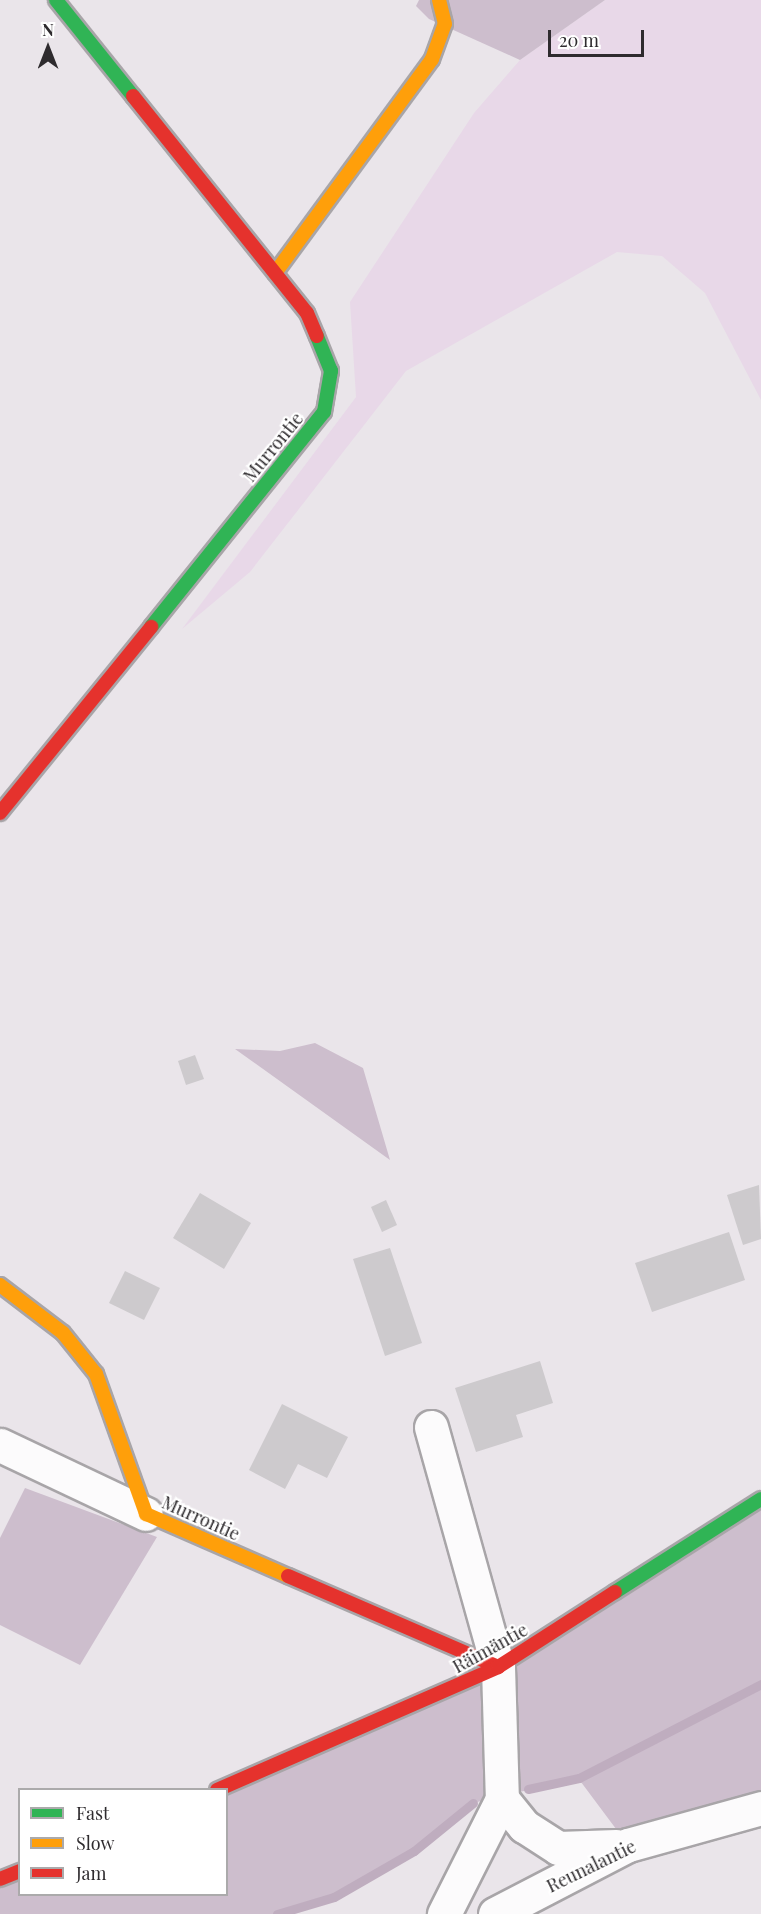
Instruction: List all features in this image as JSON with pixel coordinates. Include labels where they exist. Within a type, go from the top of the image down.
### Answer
[{"type":"street","name":"Murrontie","points":[[0,813],[324,412],[331,371],[307,314],[56,0]]},
{"type":"street","points":[[275,273],[432,59],[445,24],[439,0]]},
{"type":"street","name":"Murrontie","points":[[0,1285],[63,1333],[96,1374],[146,1514],[498,1667]]},
{"type":"street","points":[[431,1427],[498,1667],[502,1799],[444,1914]]},
{"type":"street","points":[[0,1445],[146,1514]]},
{"type":"street","name":"Räimäntie","points":[[223,1788],[405,1713],[498,1667],[761,1499]]},
{"type":"street","points":[[502,1799],[524,1826],[558,1848],[628,1845]]},
{"type":"street","name":"Reunalantie","points":[[495,1914],[628,1845],[761,1808]]},
{"type":"street","points":[[0,1879],[18,1872]]},
{"type":"shaded area","points":[[419,0],[605,0],[520,60],[429,19],[416,6]]},
{"type":"shaded area","points":[[605,0],[761,0],[761,400],[705,293],[662,256],[617,252],[406,371],[250,572],[182,629],[356,397],[350,302],[474,113],[520,60]]},
{"type":"shaded area","points":[[315,1043],[363,1068],[390,1160],[235,1049],[280,1051]]},
{"type":"shaded area","points":[[25,1488],[157,1537],[80,1665],[0,1625],[0,1538]]},
{"type":"shaded area","points":[[761,1499],[761,1808],[628,1845],[578,1778],[473,1803],[414,1851],[334,1897],[277,1914],[0,1914],[0,1879],[18,1871],[18,1896],[228,1896],[228,1789],[405,1712]]},
{"type":"building","points":[[195,1055],[204,1079],[186,1085],[178,1061]]},
{"type":"building","points":[[759,1185],[761,1239],[743,1245],[727,1195]]},
{"type":"building","points":[[200,1193],[251,1223],[224,1269],[173,1238]]},
{"type":"building","points":[[386,1200],[397,1225],[382,1232],[371,1207]]},
{"type":"building","points":[[729,1232],[745,1280],[652,1312],[635,1263]]},
{"type":"building","points":[[390,1248],[422,1343],[385,1356],[353,1259]]},
{"type":"building","points":[[125,1271],[160,1288],[144,1320],[109,1303]]},
{"type":"building","points":[[540,1361],[553,1403],[516,1415],[523,1437],[476,1452],[455,1388]]},
{"type":"building","points":[[282,1404],[348,1437],[327,1478],[298,1464],[285,1489],[249,1470]]},
{"type":"waterway","points":[[528,1789],[579,1778],[761,1684]]},
{"type":"waterway","points":[[277,1914],[334,1897],[414,1851],[473,1803]]},
{"type":"traffic: fast","points":[[56,0],[133,96]]},
{"type":"traffic: fast","points":[[151,627],[324,412],[331,371],[317,336]]},
{"type":"traffic: fast","points":[[615,1592],[761,1499]]},
{"type":"traffic: slow","points":[[275,273],[432,59],[445,24],[439,0]]},
{"type":"traffic: slow","points":[[0,1285],[63,1333],[96,1374],[146,1514],[288,1576]]},
{"type":"traffic: jam","points":[[133,96],[307,313],[317,336]]},
{"type":"traffic: jam","points":[[0,813],[151,627]]},
{"type":"traffic: jam","points":[[288,1576],[498,1667]]},
{"type":"traffic: jam","points":[[222,1788],[498,1667],[615,1592]]},
{"type":"traffic: jam","points":[[0,1879],[18,1872]]}]
